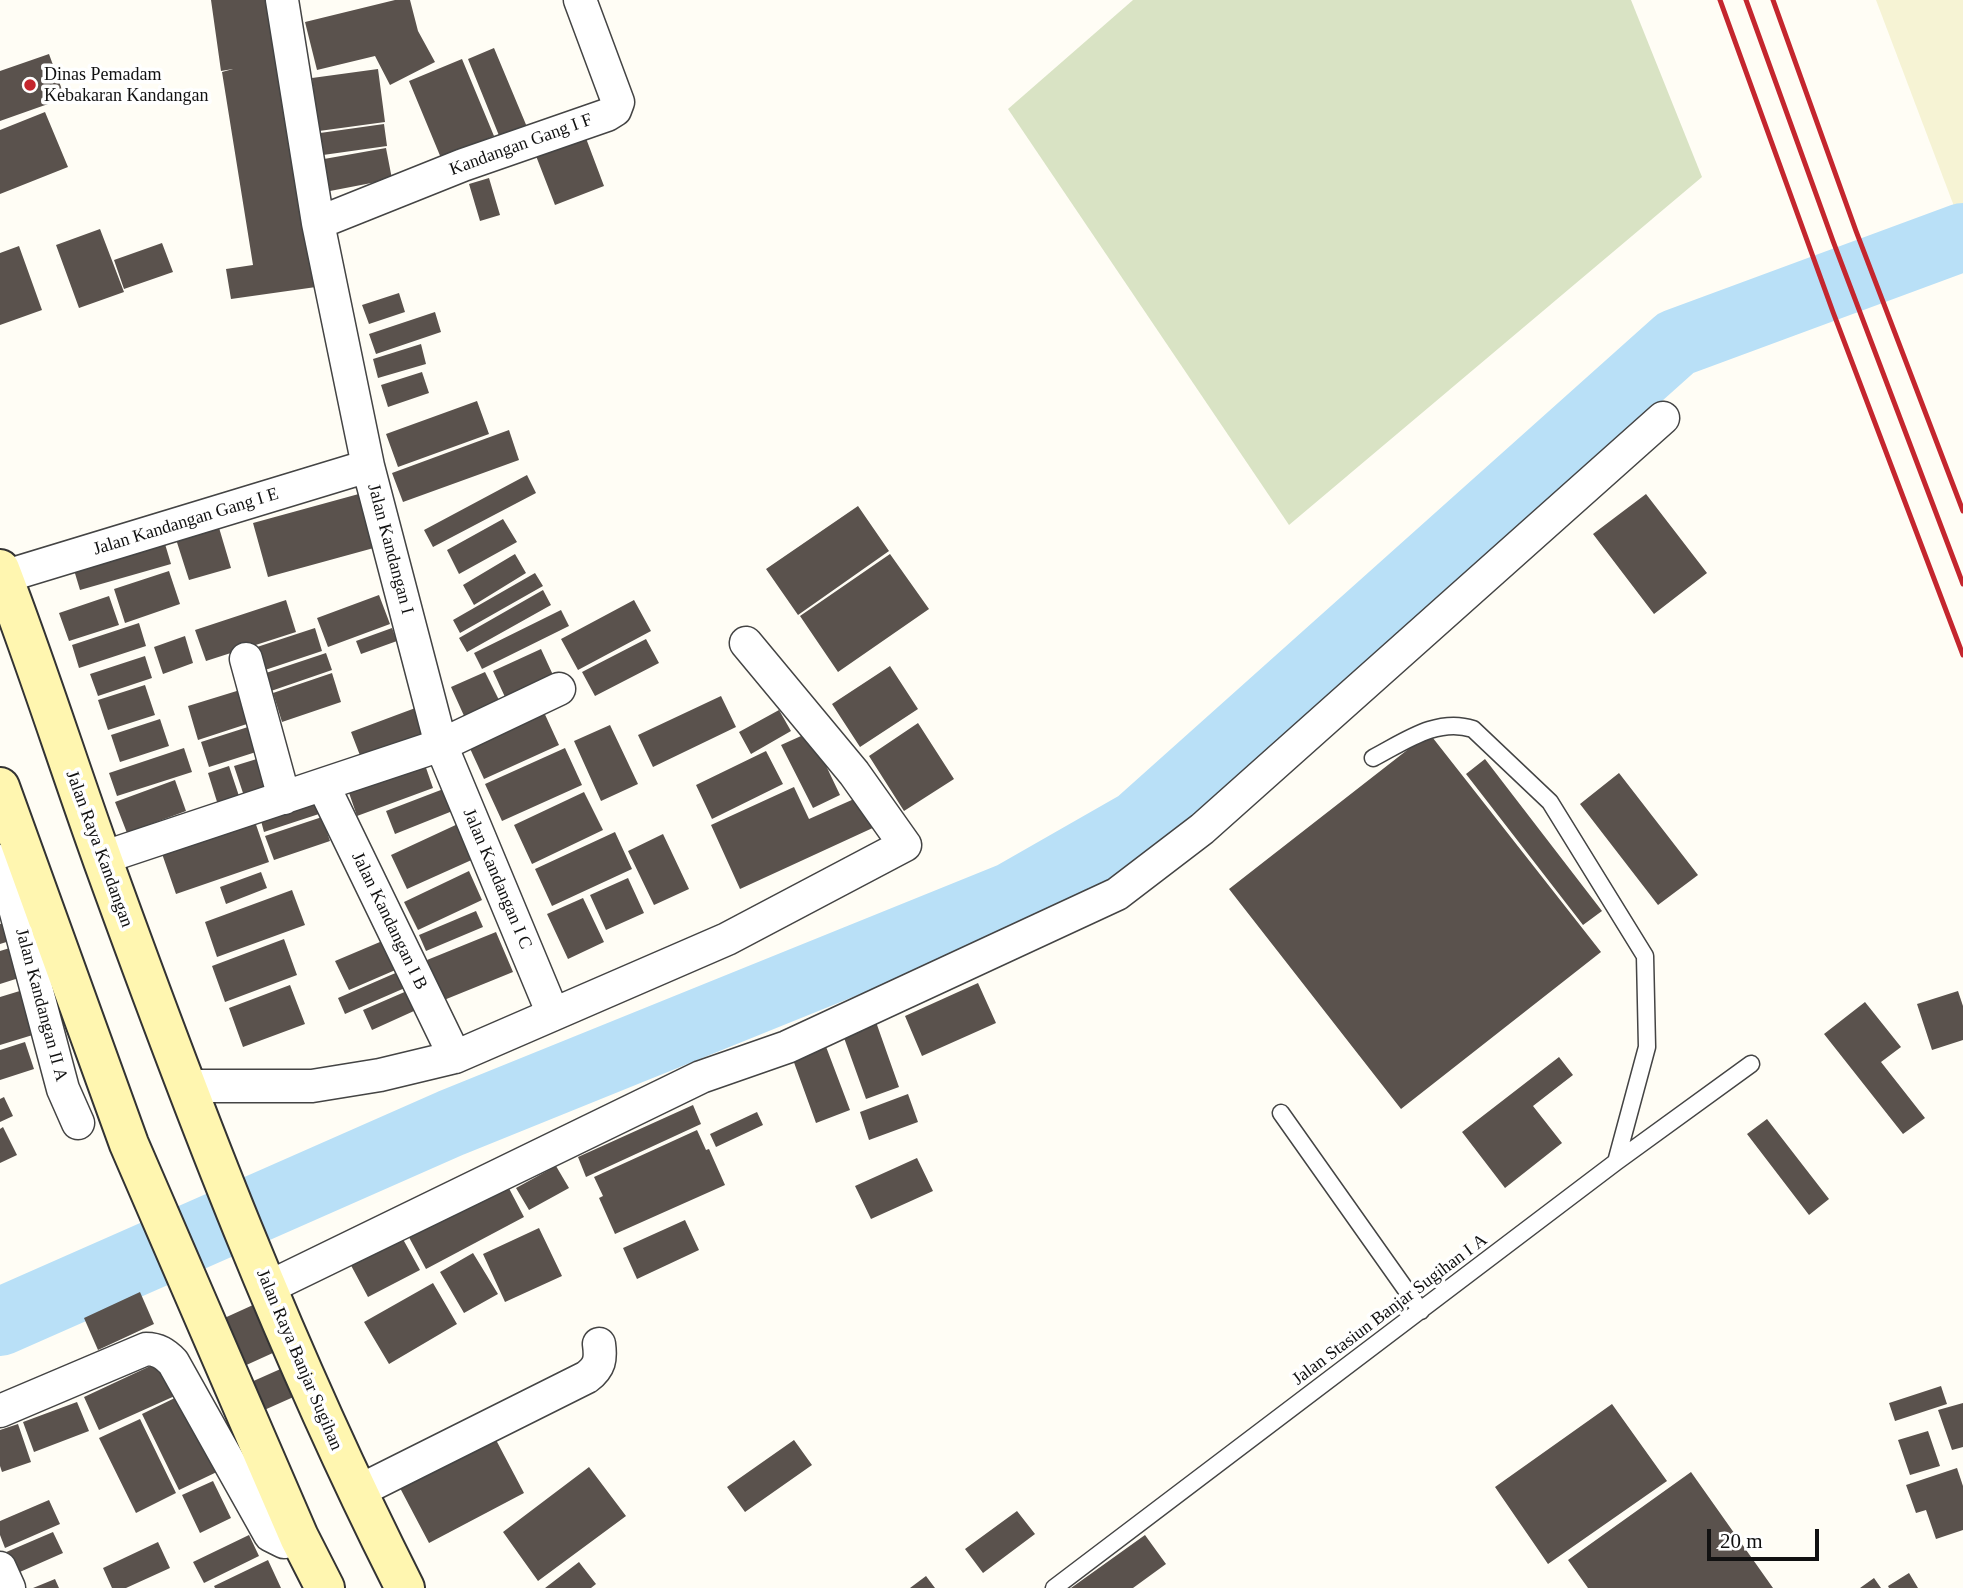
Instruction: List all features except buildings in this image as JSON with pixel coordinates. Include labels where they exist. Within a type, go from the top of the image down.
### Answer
[{"type":"main road","name":"Jalan Raya Kandangan","points":[[1,573],[201,1128]]},
{"type":"main road","points":[[0,787],[11,879],[299,1537],[325,1588]]},
{"type":"main road","name":"Jalan Raya Banjar Sugihan","points":[[201,1128],[267,1288],[357,1492],[405,1588]]},
{"type":"street","name":"Jalan Kandangan I","points":[[282,0],[318,223],[368,466],[441,745]]},
{"type":"street","name":"Kandangan Gang I F","points":[[318,223],[463,165],[615,110],[618,102],[580,0]]},
{"type":"street","points":[[267,1288],[701,1077],[787,1047],[1117,894],[1202,828],[1663,418]]},
{"type":"street","name":"Jalan Kandangan Gang I E","points":[[1,573],[368,466]]},
{"type":"street","points":[[185,1086],[312,1086],[380,1075],[456,1057],[727,939],[905,845],[854,773],[746,643]]},
{"type":"street","points":[[246,659],[284,798]]},
{"type":"street","points":[[102,858],[441,745],[559,689]]},
{"type":"street","name":"Jalan Kandangan I C","points":[[441,745],[553,1014]]},
{"type":"street","name":"Jalan Kandangan I B","points":[[323,785],[456,1057]]},
{"type":"street","name":"Jalan Kandangan II A","points":[[11,879],[63,1089],[78,1123]]},
{"type":"street","points":[[357,1492],[587,1377],[595,1371],[601,1360],[598,1343]]},
{"type":"street","points":[[0,1411],[146,1349],[160,1352],[173,1362],[270,1535],[284,1542],[299,1537]]},
{"type":"street","points":[[0,1568],[9,1588]]},
{"type":"lane","points":[[1373,758],[1435,727],[1460,724],[1473,729],[1550,802],[1645,956],[1647,1048],[1616,1162]]},
{"type":"lane","name":"Jalan Stasiun Banjar Sugihan I A","points":[[1054,1588],[1616,1162],[1751,1064]]},
{"type":"lane","points":[[1281,1112],[1421,1311]]},
{"type":"shaded area","points":[[1876,0],[1963,0],[1963,230]]},
{"type":"green space","points":[[1133,0],[1631,0],[1702,177],[1289,525],[1008,109]]},
{"type":"waterway","points":[[0,1322],[451,1123],[1012,896],[1138,824],[1676,343],[1963,237]]},
{"type":"railway","points":[[1720,0],[1833,312],[1963,655]]},
{"type":"railway","points":[[1746,0],[1833,241],[1963,584]]},
{"type":"railway","points":[[1773,0],[1856,231],[1963,511]]},
{"type":"place","name":"Dinas Pemadam Kebakaran Kandangan","points":[[30,85]]}]
